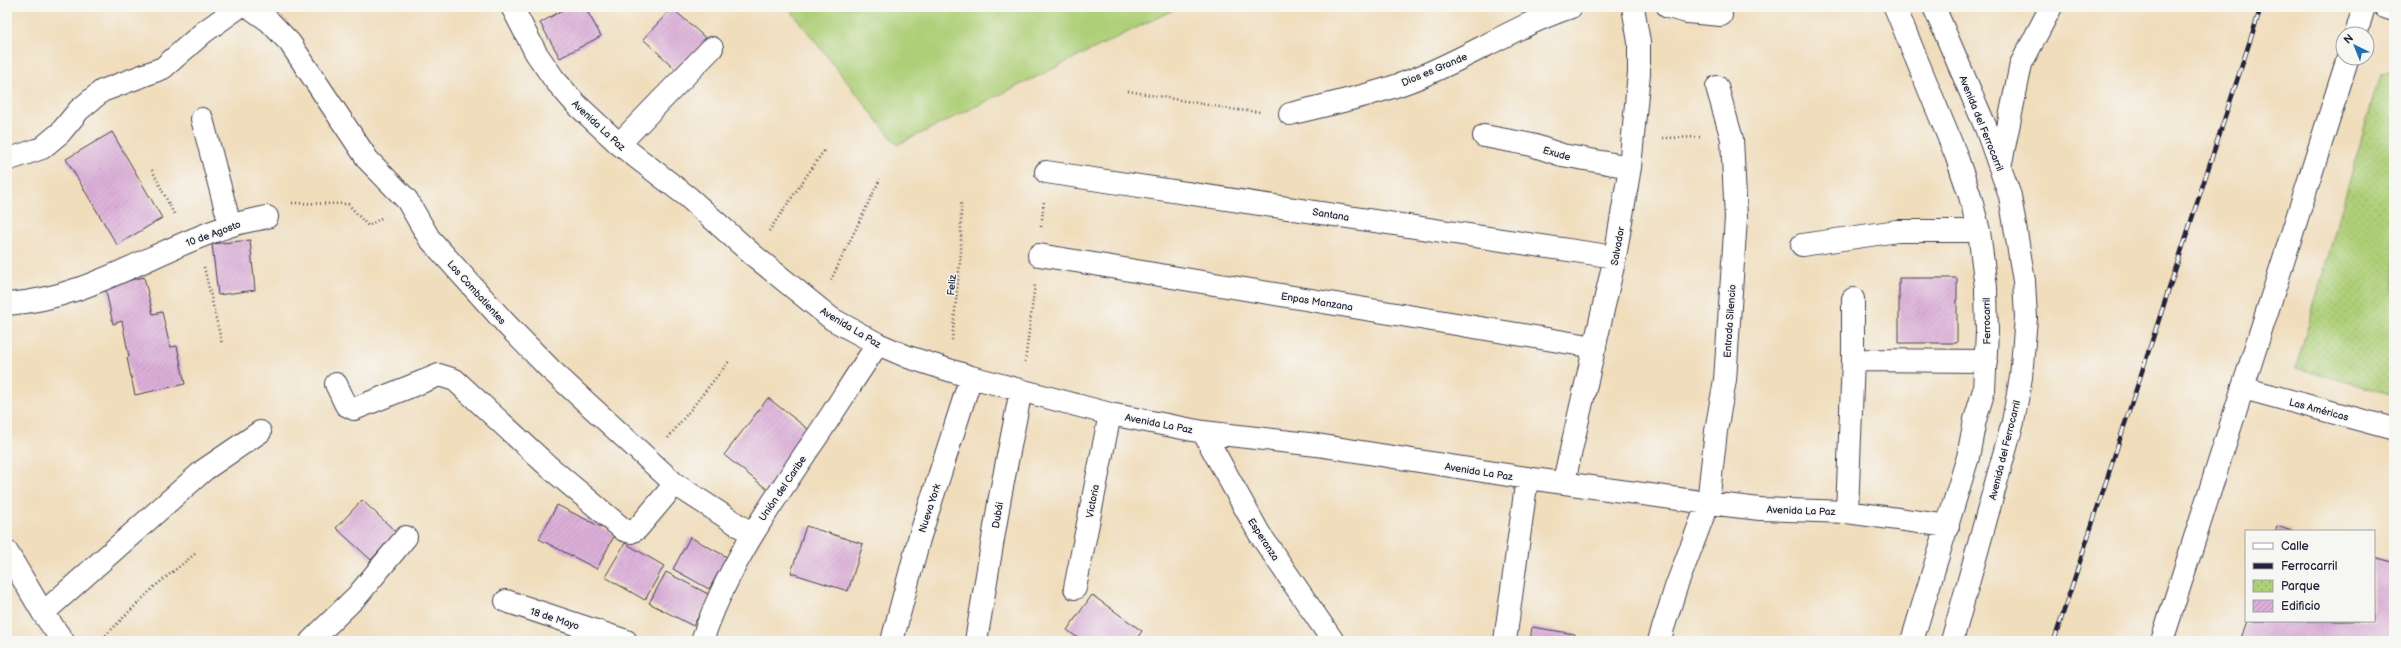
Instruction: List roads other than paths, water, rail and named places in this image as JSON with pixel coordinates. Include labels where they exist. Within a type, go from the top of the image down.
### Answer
[{"type":"street","points":[[7,160],[42,148],[60,133],[79,110],[102,92],[162,68],[204,32],[239,7]]},
{"type":"street","name":"Los Combatientes","points":[[249,7],[268,21],[290,43],[368,160],[407,200],[429,238],[507,325],[550,369],[675,484],[752,534]]},
{"type":"street","name":"Avenida La Paz","points":[[512,7],[536,53],[554,79],[575,103],[619,144],[688,197],[753,255],[832,319],[878,344],[908,357],[971,377],[1110,414],[1203,432],[1317,444],[1527,478],[1564,481],[1760,509],[1847,512],[1948,526]]},
{"type":"street","name":"Dios es Grande","points":[[1290,114],[1407,82],[1477,51],[1527,24],[1571,7]]},
{"type":"street","name":"Salvador","points":[[1564,481],[1615,257],[1630,167],[1639,73],[1638,42],[1633,7]]},
{"type":"street","points":[[1668,7],[1687,12],[1720,15]]},
{"type":"street","name":"Ferrocarril","points":[[1896,7],[1956,155],[1979,231],[1986,288],[1986,361],[1984,390],[1974,420],[1968,457],[1912,641]]},
{"type":"street","name":"Avenida del Ferrocarril","points":[[1934,7],[1986,128],[2010,196],[2024,281],[2026,318],[2021,378],[2013,422],[1952,641]]},
{"type":"street","points":[[2000,167],[2021,64],[2051,7]]},
{"type":"street","points":[[2358,26],[2364,7]]},
{"type":"street","points":[[2385,7],[2394,10]]},
{"type":"street","points":[[619,144],[712,48]]},
{"type":"street","points":[[2162,641],[2345,66]]},
{"type":"street","name":"Entrada Silencio","points":[[1659,641],[1676,587],[1708,502],[1716,431],[1726,380],[1736,218],[1732,139],[1717,87]]},
{"type":"street","points":[[202,119],[230,225]]},
{"type":"street","name":"Exude","points":[[1484,136],[1532,145],[1562,156],[1630,167]]},
{"type":"street","name":"Santana","points":[[1046,172],[1615,257]]},
{"type":"street","name":"10 de Agosto","points":[[7,304],[28,303],[94,284],[192,240],[230,225],[268,217]]},
{"type":"street","points":[[1802,245],[1897,231],[1979,231]]},
{"type":"street","name":"Enpas Manzana","points":[[1039,255],[1595,347]]},
{"type":"street","points":[[1847,512],[1853,360],[1853,299]]},
{"type":"street","name":"Unión del Caribe","points":[[702,641],[719,599],[752,534],[843,393],[878,344]]},
{"type":"street","points":[[1853,360],[1986,361]]},
{"type":"street","points":[[336,384],[346,405],[354,409],[439,375],[456,380],[548,466],[624,530],[632,532],[637,529],[675,484]]},
{"type":"street","name":"Nueva York","points":[[892,641],[919,539],[971,377]]},
{"type":"street","name":"Las Américas","points":[[2243,388],[2394,429]]},
{"type":"street","name":"Dubái","points":[[976,641],[997,512],[1021,390]]},
{"type":"street","name":"Victoria","points":[[1075,588],[1110,414]]},
{"type":"street","points":[[43,613],[204,470],[260,432]]},
{"type":"street","name":"Esperanza","points":[[1203,432],[1259,533],[1333,641]]},
{"type":"street","points":[[1505,641],[1527,478]]},
{"type":"street","points":[[311,641],[358,595],[406,537]]},
{"type":"street","points":[[7,552],[43,613],[63,641]]},
{"type":"street","name":"18 de Mayo","points":[[506,601],[626,641]]},
{"type":"railway","points":[[2054,641],[2261,7]]}]
